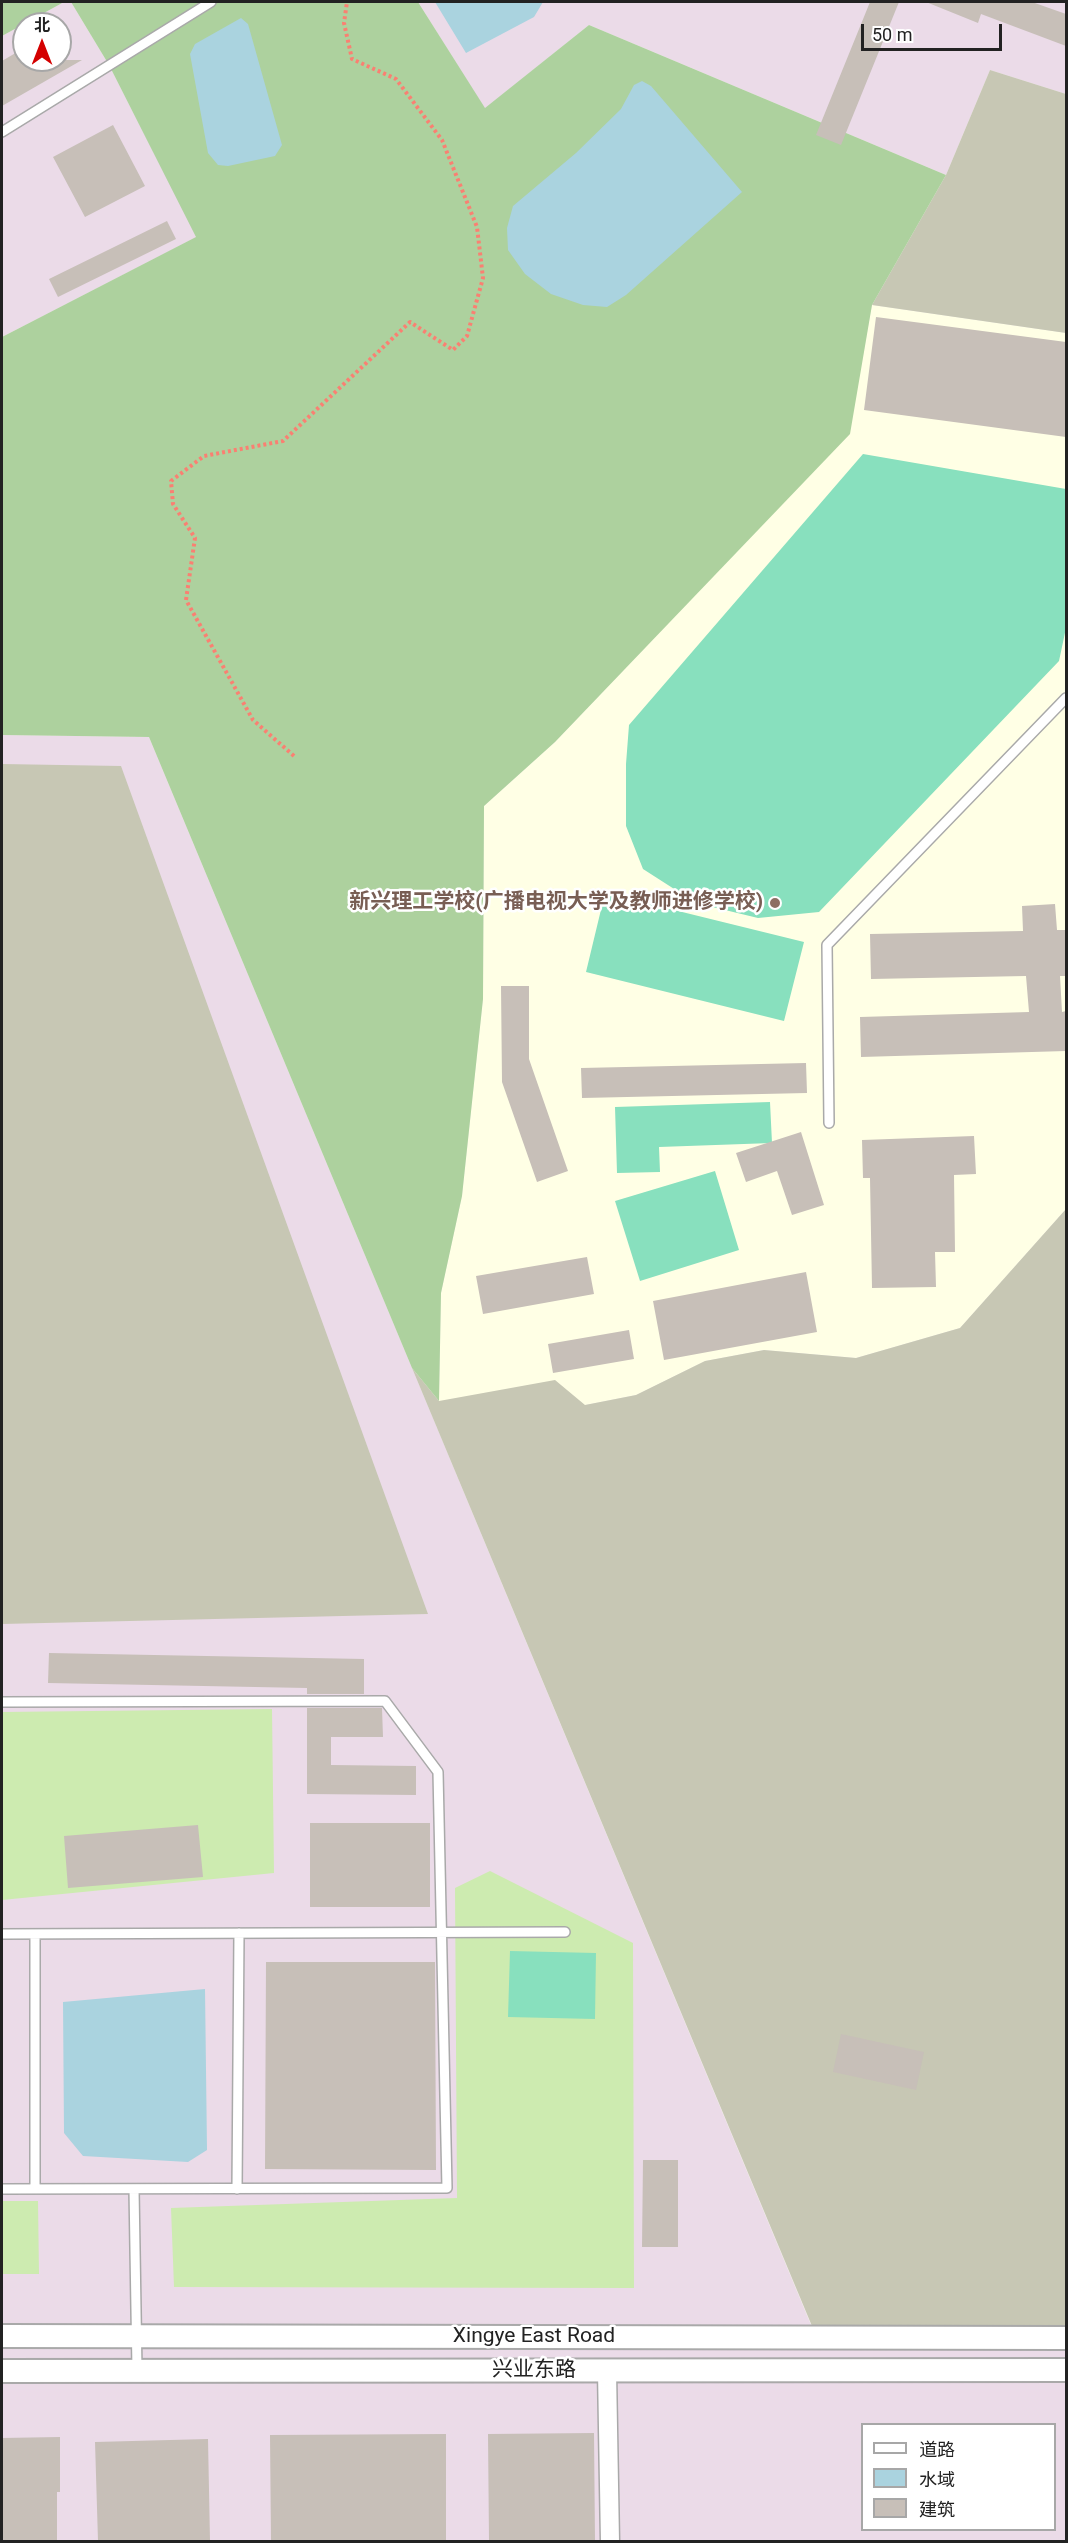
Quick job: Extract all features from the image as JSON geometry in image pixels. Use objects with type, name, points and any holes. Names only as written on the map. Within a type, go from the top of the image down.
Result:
[{"type":"street","name":"Xingye East Road","points":[[2,2336],[1066,2338]]},
{"type":"street","name":"兴业东路","points":[[2,2371],[1066,2370]]},
{"type":"street","points":[[607,2371],[610,2541]]},
{"type":"lane","points":[[2,132],[211,2]]},
{"type":"lane","points":[[829,1124],[827,945],[1066,698]]},
{"type":"lane","points":[[2,1702],[386,1701],[438,1772],[447,2188],[2,2189]]},
{"type":"lane","points":[[2,1934],[565,1932]]},
{"type":"lane","points":[[237,2189],[239,1933]]},
{"type":"lane","points":[[35,1934],[35,2189]]},
{"type":"lane","points":[[134,2189],[137,2370]]},
{"type":"path","points":[[294,756],[253,720],[186,600],[195,538],[174,504],[171,481],[204,456],[283,441],[410,321],[453,350],[467,336],[483,278],[477,227],[442,140],[396,79],[352,59],[344,23],[347,2]]},
{"type":"shaded area","points":[[64,2],[71,2],[109,65],[197,237],[2,337],[2,36],[12,31],[12,72],[72,72],[72,12],[46,12]]},
{"type":"shaded area","points":[[418,2],[1066,2],[1066,94],[990,70],[946,175],[589,25],[485,109]]},
{"type":"shaded area","points":[[990,70],[1066,94],[1066,333],[872,305],[946,175]]},
{"type":"shaded area","name":"新兴理工学校(广播电视大学及教师进修学校)","points":[[872,305],[1066,333],[1066,1209],[960,1328],[856,1358],[764,1350],[705,1361],[636,1395],[585,1405],[439,1401],[441,1293],[462,1196],[483,999],[484,806],[555,742],[849,434]]},
{"type":"shaded area","points":[[2,735],[149,737],[816,2337],[1066,2338],[1066,2541],[2,2542]]},
{"type":"shaded area","points":[[2,764],[121,766],[428,1614],[2,1624]]},
{"type":"shaded area","points":[[1066,1209],[1066,2338],[817,2338],[412,1368],[439,1401],[555,1380],[585,1405],[636,1395],[705,1361],[764,1350],[856,1358],[960,1328]]},
{"type":"green space","points":[[2,2],[64,2],[46,12],[12,12],[12,31],[2,36]]},
{"type":"green space","points":[[71,2],[418,2],[485,108],[589,25],[946,175],[872,305],[850,434],[555,742],[484,806],[483,999],[462,1196],[441,1293],[439,1401],[412,1368],[149,737],[2,735],[2,337],[196,237],[109,65]]},
{"type":"green space","points":[[863,454],[1066,489],[1066,628],[1059,661],[819,912],[758,918],[696,903],[643,869],[626,826],[626,764],[629,725]]},
{"type":"green space","points":[[605,893],[804,942],[784,1021],[586,972]]},
{"type":"green space","points":[[770,1102],[772,1143],[659,1147],[660,1172],[617,1173],[615,1107]]},
{"type":"green space","points":[[715,1171],[739,1250],[640,1281],[615,1201]]},
{"type":"green space","points":[[272,1709],[274,1873],[2,1900],[2,1712]]},
{"type":"green space","points":[[490,1871],[633,1943],[634,2288],[174,2287],[171,2208],[457,2198],[455,1888]]},
{"type":"green space","points":[[510,1951],[596,1953],[595,2019],[508,2017]]},
{"type":"green space","points":[[2,2201],[38,2201],[39,2274],[2,2274]]},
{"type":"water","points":[[435,2],[543,2],[534,17],[466,53]]},
{"type":"water","points":[[241,18],[248,24],[282,145],[275,156],[228,166],[218,165],[208,153],[190,54],[195,44]]},
{"type":"water","points":[[642,81],[651,86],[742,192],[626,295],[607,307],[583,305],[551,294],[525,274],[508,250],[507,228],[513,206],[576,153],[621,109],[634,85]]},
{"type":"water","points":[[205,1989],[207,2150],[188,2162],[83,2156],[64,2133],[63,2002]]},
{"type":"building","points":[[870,2],[899,2],[841,145],[816,135]]},
{"type":"building","points":[[926,2],[1032,2],[1066,14],[1066,46],[981,14],[978,23]]},
{"type":"building","points":[[12,55],[12,72],[61,72],[2,106],[2,61]]},
{"type":"building","points":[[72,60],[82,60],[72,66]]},
{"type":"building","points":[[113,125],[145,186],[85,217],[53,157]]},
{"type":"building","points":[[167,221],[176,239],[58,297],[49,279]]},
{"type":"building","points":[[876,317],[1066,342],[1066,437],[864,410]]},
{"type":"building","points":[[1055,904],[1057,930],[1066,930],[1066,976],[1060,976],[1062,1012],[1066,1011],[1066,1051],[861,1057],[860,1017],[1029,1012],[1026,976],[871,979],[870,934],[1023,931],[1022,906]]},
{"type":"building","points":[[501,986],[529,986],[529,1059],[568,1171],[537,1182],[502,1082]]},
{"type":"building","points":[[806,1063],[807,1093],[582,1098],[581,1068]]},
{"type":"building","points":[[801,1132],[824,1205],[792,1215],[777,1171],[746,1182],[736,1153]]},
{"type":"building","points":[[974,1136],[976,1174],[954,1175],[955,1252],[935,1252],[936,1287],[872,1288],[870,1178],[863,1178],[862,1140]]},
{"type":"building","points":[[587,1257],[594,1294],[483,1314],[476,1276]]},
{"type":"building","points":[[806,1272],[817,1332],[664,1360],[653,1301]]},
{"type":"building","points":[[629,1330],[634,1359],[553,1373],[548,1344]]},
{"type":"building","points":[[49,1653],[364,1659],[364,1694],[307,1694],[307,1688],[48,1683]]},
{"type":"building","points":[[307,1708],[382,1708],[383,1737],[331,1737],[331,1765],[416,1766],[416,1795],[307,1794]]},
{"type":"building","points":[[310,1823],[430,1823],[430,1907],[310,1907]]},
{"type":"building","points":[[198,1825],[203,1877],[68,1888],[64,1836]]},
{"type":"building","points":[[266,1962],[435,1962],[436,2170],[265,2169]]},
{"type":"building","points":[[841,2034],[924,2052],[916,2090],[833,2072]]},
{"type":"building","points":[[643,2160],[678,2160],[678,2247],[642,2247]]},
{"type":"building","points":[[594,2433],[595,2541],[489,2541],[488,2434]]},
{"type":"building","points":[[446,2434],[446,2541],[271,2541],[270,2435]]},
{"type":"building","points":[[60,2437],[57,2541],[2,2541],[2,2438]]},
{"type":"building","points":[[208,2439],[210,2541],[98,2541],[95,2442]]},
{"type":"place","name":"新兴理工学校(广播电视大学及教师进修学校)","points":[[775,903]]}]
